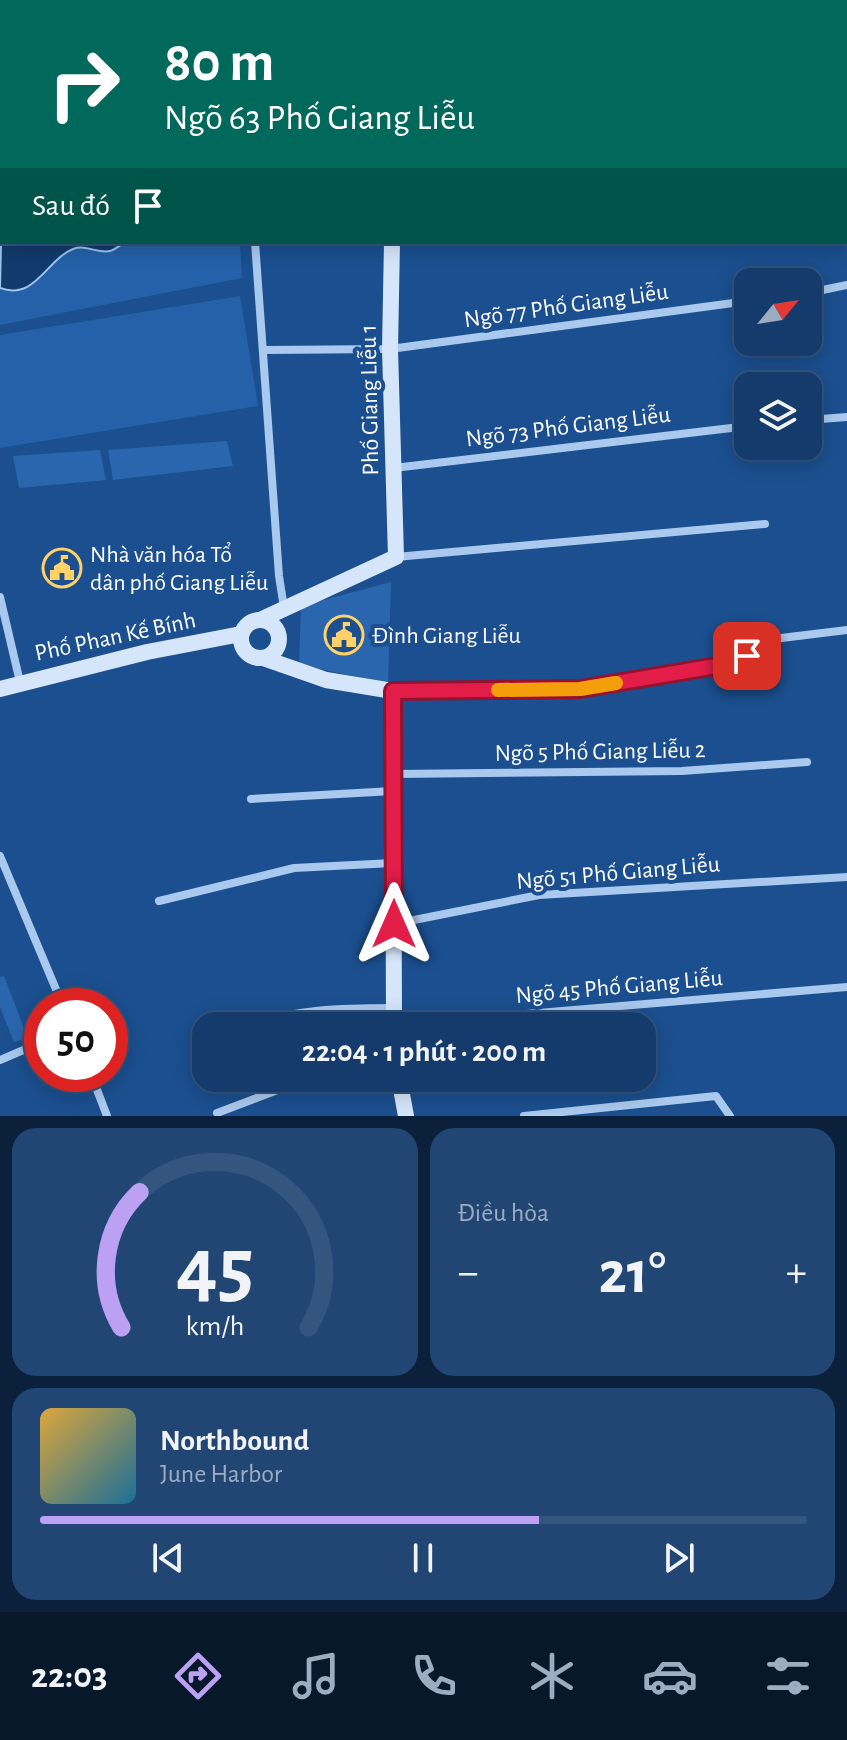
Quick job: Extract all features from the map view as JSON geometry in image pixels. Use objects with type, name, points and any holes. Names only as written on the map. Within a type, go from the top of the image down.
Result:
[{"type":"main road","name":"Phố Giang Liễu 1","points":[[392,244],[390,349],[396,557]]},
{"type":"main road","points":[[394,1012],[393,691],[326,680],[246,652],[241,634],[248,624],[396,557]]},
{"type":"main road","points":[[260,620],[272,624],[279,639],[273,654],[263,658]]},
{"type":"main road","name":"Phố Phan Kế Bính","points":[[0,689],[241,634]]},
{"type":"main road","points":[[402,1092],[406,1116]]},
{"type":"street","points":[[255,244],[284,609]]},
{"type":"street","points":[[822,290],[847,285]]},
{"type":"street","name":"Ngõ 77 Phố Giang Liễu","points":[[263,350],[390,349],[734,303]]},
{"type":"street","points":[[822,419],[847,417]]},
{"type":"street","name":"Ngõ 73 Phố Giang Liễu","points":[[394,468],[734,428]]},
{"type":"street","points":[[396,557],[765,524]]},
{"type":"street","points":[[0,597],[20,682]]},
{"type":"street","points":[[393,691],[580,689],[734,663],[747,656],[757,641],[847,630]]},
{"type":"street","name":"Ngõ 5 Phố Giang Liễu 2","points":[[251,799],[394,783],[682,771],[807,762]]},
{"type":"street","points":[[0,856],[4,875],[55,988]]},
{"type":"street","points":[[159,901],[294,868],[394,863]]},
{"type":"street","name":"Ngõ 51 Phố Giang Liễu","points":[[394,924],[539,895],[847,877]]},
{"type":"street","name":"Ngõ 45 Phố Giang Liễu","points":[[557,1012],[847,987]]},
{"type":"street","points":[[307,1012],[394,1008]]},
{"type":"street","points":[[0,1060],[24,1050]]},
{"type":"street","points":[[98,1092],[107,1116]]},
{"type":"street","points":[[217,1113],[272,1092]]},
{"type":"street","points":[[524,1116],[716,1096],[730,1116]]},
{"type":"shaded area","points":[[0,244],[240,244],[242,278],[0,325]]},
{"type":"shaded area","points":[[1,244],[122,244],[110,251],[73,249],[22,289],[12,291],[0,288]]},
{"type":"shaded area","points":[[240,296],[258,406],[0,448],[0,335]]},
{"type":"building","points":[[227,441],[233,466],[113,480],[108,450]]},
{"type":"building","points":[[100,450],[106,480],[19,488],[13,456]]},
{"type":"building","name":"Đình Giang Liễu","points":[[391,582],[388,683],[299,665],[301,606]]},
{"type":"building","points":[[4,976],[24,1028],[24,1039],[14,1042],[0,1007],[0,977]]},
{"type":"slow traffic","points":[[498,690],[580,689],[616,683]]},
{"type":"place","name":"Nhà văn hóa Tổ dân phố Giang Liễu","points":[[62,568]]},
{"type":"place","name":"Đình Giang Liễu","points":[[344,635]]},
{"type":"route","points":[[394,924],[393,691],[580,689],[734,663],[747,656]]}]
